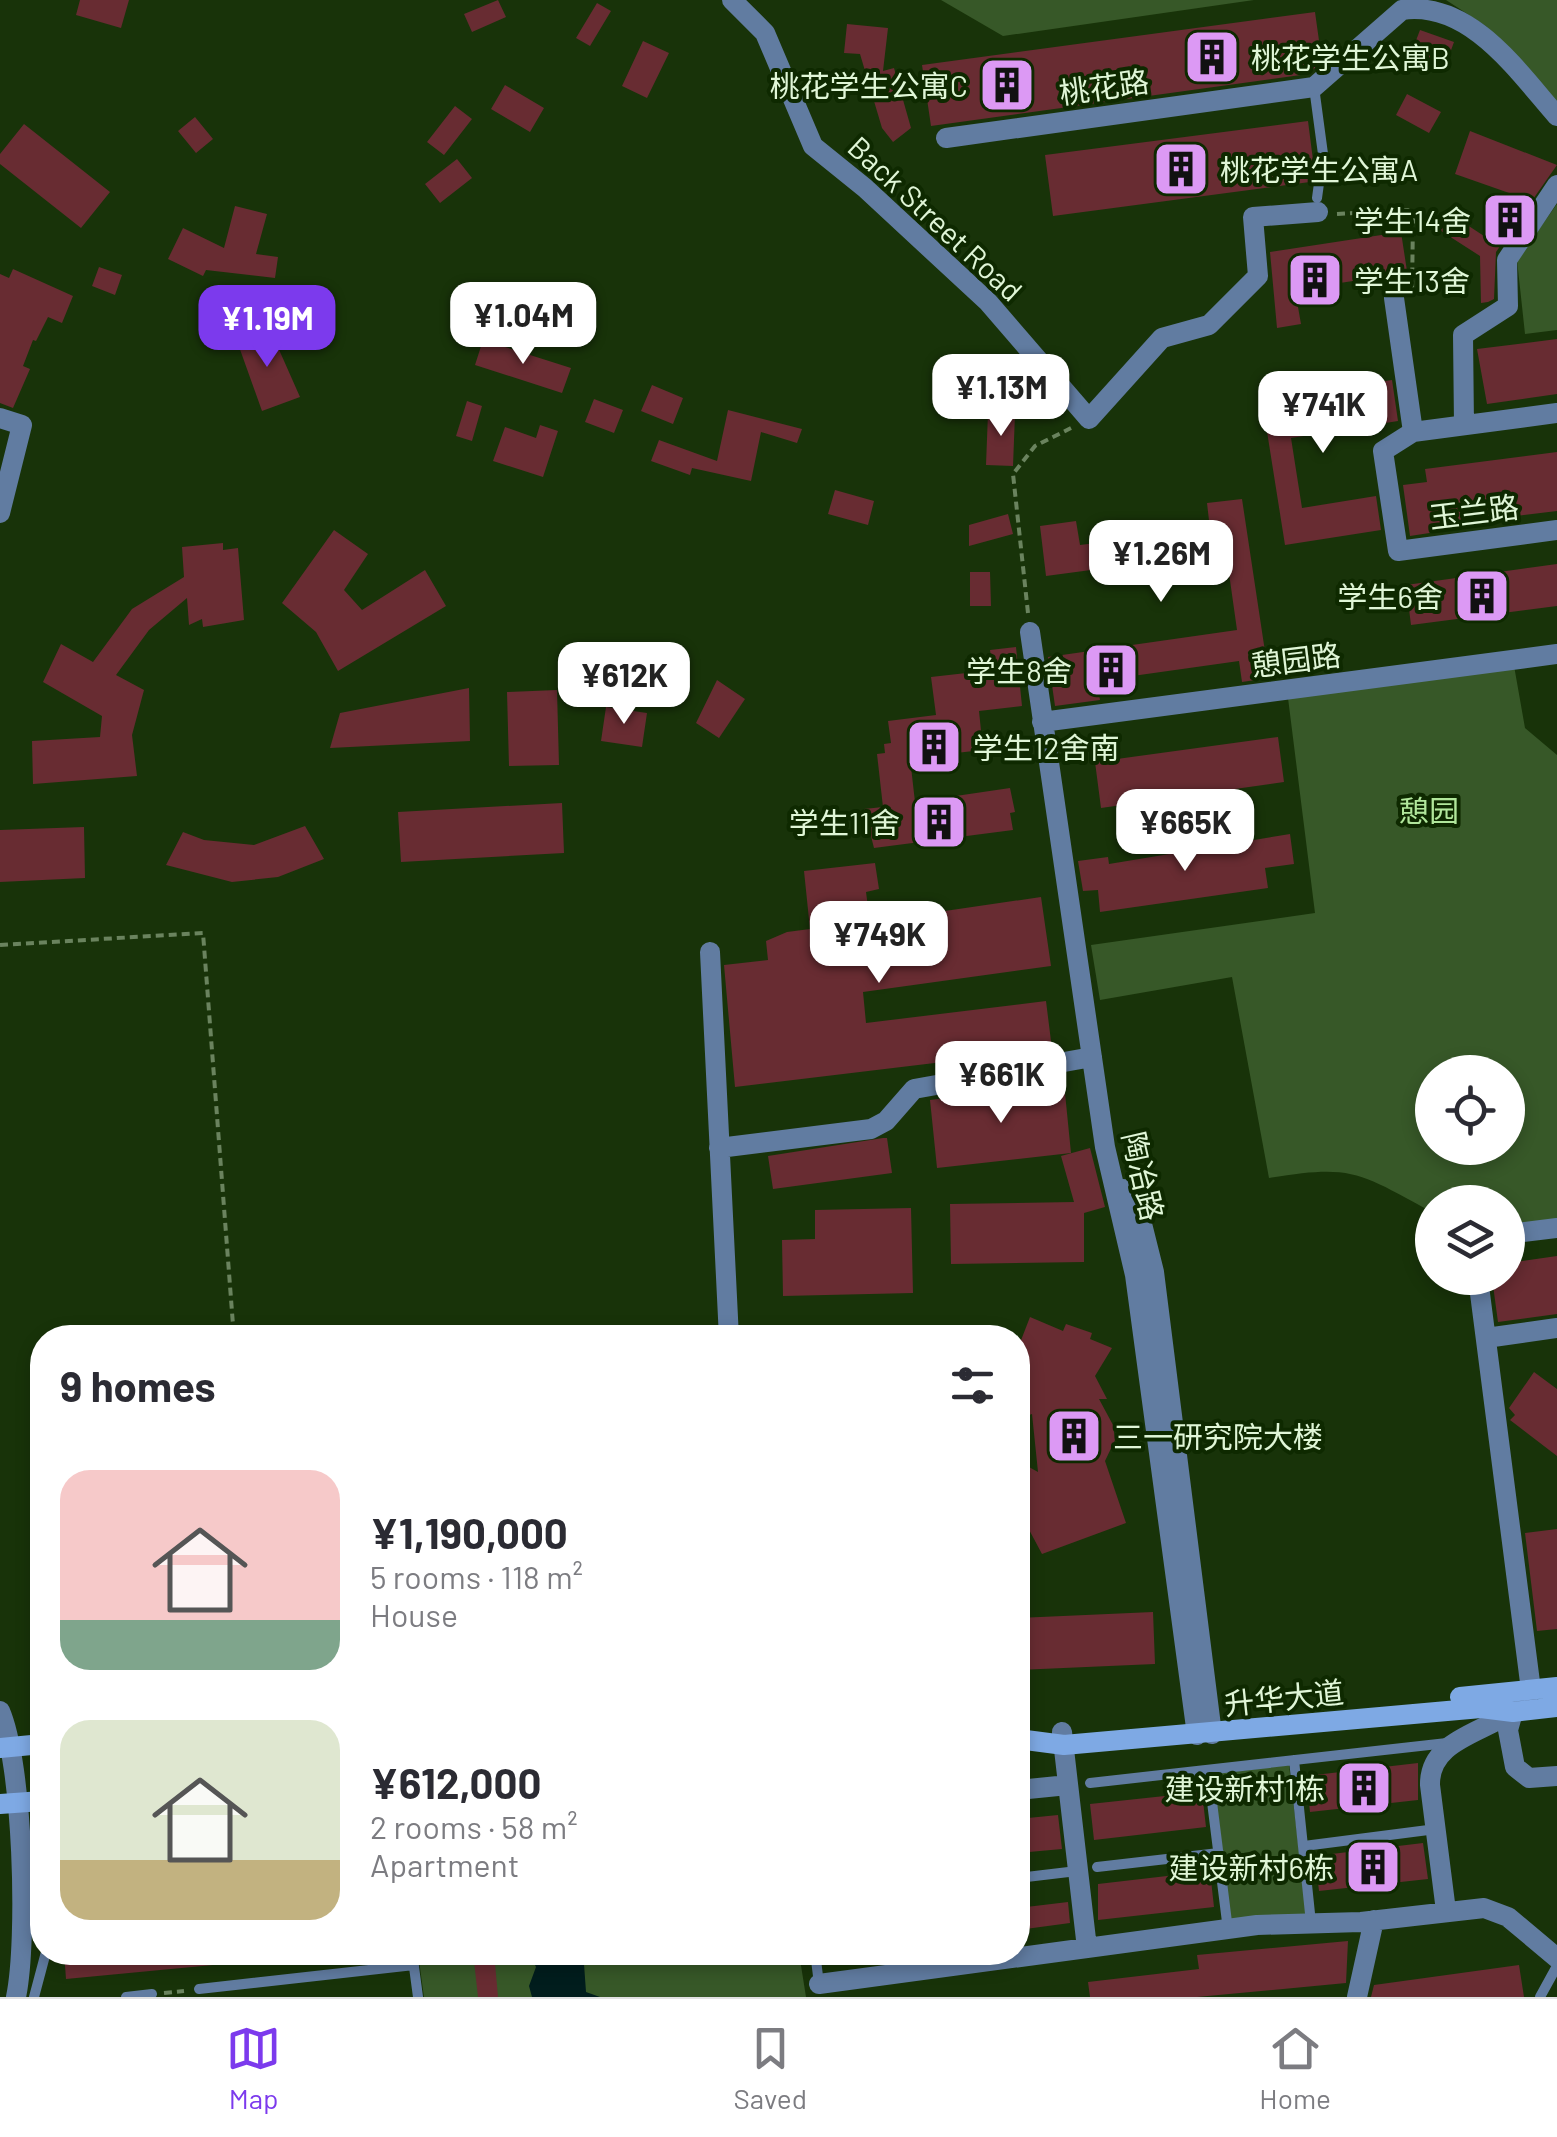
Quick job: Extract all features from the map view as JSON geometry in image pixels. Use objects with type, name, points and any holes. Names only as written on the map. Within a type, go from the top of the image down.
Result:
[{"type":"street","name":"Back Street Road","points":[[732,0],[765,33],[813,146],[865,188],[988,302],[1089,419]]},
{"type":"street","points":[[1314,87],[1402,10],[1419,7],[1480,32],[1557,116]]},
{"type":"street","name":"桃花路","points":[[946,138],[1314,87]]},
{"type":"street","points":[[1464,425],[1463,335],[1508,306],[1507,260],[1557,186]]},
{"type":"street","points":[[1089,419],[1162,338],[1209,325],[1258,276],[1254,217],[1317,205]]},
{"type":"street","points":[[1395,307],[1412,432],[1557,413]]},
{"type":"street","points":[[0,418],[22,425],[0,513]]},
{"type":"street","name":"玉兰路","points":[[1412,432],[1383,451],[1398,551],[1557,530]]},
{"type":"street","name":"陶冶路","points":[[1030,632],[1092,1057],[1114,1175],[1142,1220],[1154,1272],[1204,1729]]},
{"type":"street","name":"憩园路","points":[[1042,722],[1557,654]]},
{"type":"street","points":[[710,952],[728,1325]]},
{"type":"street","points":[[720,1148],[871,1130],[886,1121],[914,1089],[1092,1057]]},
{"type":"street","points":[[1525,1232],[1557,1228]]},
{"type":"street","points":[[1446,1911],[1430,1775],[1433,1764],[1457,1742],[1513,1712],[1531,1690],[1480,1295]]},
{"type":"street","points":[[1486,1338],[1557,1328]]},
{"type":"street","name":"升华大道","points":[[1204,1729],[1557,1686]]},
{"type":"street","name":"升华大道","points":[[1030,1739],[1481,1708],[1513,1712],[1557,1707]]},
{"type":"street","points":[[0,1711],[21,1955],[16,1997]]},
{"type":"street","points":[[1513,1712],[1508,1730],[1515,1768],[1529,1778],[1557,1776]]},
{"type":"street","name":"升华大道","points":[[1030,1732],[1063,1739]]},
{"type":"street","points":[[1063,1739],[1068,1785],[1087,1869],[1087,1948]]},
{"type":"street","points":[[1030,1789],[1068,1785]]},
{"type":"street","points":[[1030,1952],[1228,1930],[1446,1911],[1498,1911],[1557,1958]]},
{"type":"street","points":[[1358,1997],[1374,1920]]},
{"type":"street","points":[[819,1984],[915,1965]]},
{"type":"lane","points":[[1314,87],[1323,154],[1317,205]]},
{"type":"lane","points":[[1090,1783],[1457,1742]]},
{"type":"lane","points":[[1294,1760],[1311,1923]]},
{"type":"lane","points":[[1208,1770],[1228,1930]]},
{"type":"lane","points":[[1304,1846],[1436,1829]]},
{"type":"lane","points":[[1030,1876],[1218,1853]]},
{"type":"lane","points":[[34,1997],[43,1965]]},
{"type":"lane","points":[[199,1989],[370,1965]]},
{"type":"lane","points":[[414,1965],[418,1997]]},
{"type":"lane","points":[[817,1965],[819,1984]]},
{"type":"lane","points":[[1540,1997],[1557,1966]]},
{"type":"lane","points":[[126,1997],[152,1994]]},
{"type":"path","points":[[1317,205],[1408,210],[1412,220],[1412,290],[1395,307]]},
{"type":"path","points":[[1030,632],[1013,474],[1036,446],[1089,419]]},
{"type":"path","points":[[0,945],[203,933],[233,1325]]},
{"type":"path","points":[[152,1994],[199,1989]]},
{"type":"green space","points":[[941,0],[1254,0],[1003,36]]},
{"type":"green space","points":[[1446,0],[1557,0],[1557,103],[1486,26]]},
{"type":"green space","points":[[1557,204],[1557,330],[1525,334],[1517,260]]},
{"type":"green space","name":"憩园","points":[[1513,660],[1525,728],[1557,755],[1557,1220],[1525,1225],[1525,1185],[1415,1185],[1415,1203],[1371,1180],[1339,1172],[1269,1178],[1232,977],[1100,1000],[1091,945],[1315,913],[1287,690]]},
{"type":"green space","points":[[1289,1765],[1307,1919],[1231,1923],[1213,1774]]},
{"type":"green space","points":[[420,1965],[801,1965],[806,1997],[424,1997]]},
{"type":"water","points":[[584,1965],[586,1992],[600,1997],[532,1997],[529,1986],[536,1967]]},
{"type":"building","points":[[80,0],[129,0],[121,28],[76,15]]},
{"type":"building","points":[[498,0],[506,17],[472,32],[464,14]]},
{"type":"building","points":[[597,3],[611,11],[590,46],[576,38]]},
{"type":"building","points":[[1315,12],[1322,62],[1308,74],[931,126],[922,65]]},
{"type":"building","points":[[847,24],[888,28],[883,71],[894,68],[911,128],[893,142],[882,128],[860,54],[844,53]]},
{"type":"building","points":[[1420,30],[1454,42],[1446,64],[1412,51]]},
{"type":"building","points":[[643,41],[669,53],[647,98],[622,86]]},
{"type":"building","points":[[505,85],[544,108],[530,132],[491,109]]},
{"type":"building","points":[[1407,94],[1441,112],[1429,133],[1396,115]]},
{"type":"building","points":[[455,106],[472,119],[444,155],[427,142]]},
{"type":"building","points":[[195,117],[213,139],[196,153],[178,131]]},
{"type":"building","name":"桃花学生公寓A","points":[[1308,121],[1313,160],[1310,182],[1053,216],[1045,155]]},
{"type":"building","points":[[24,124],[110,192],[81,228],[0,164],[0,154]]},
{"type":"building","name":"学生14舍","points":[[1470,131],[1557,165],[1496,252],[1494,299],[1481,303],[1480,256],[1438,229],[1446,211],[1487,238],[1512,194],[1455,174]]},
{"type":"building","points":[[457,159],[472,178],[440,203],[425,184]]},
{"type":"building","points":[[235,206],[267,214],[256,254],[278,257],[275,278],[206,270],[203,276],[168,259],[183,228],[224,248]]},
{"type":"building","name":"学生13舍","points":[[1401,232],[1409,284],[1387,287],[1385,276],[1295,290],[1301,324],[1277,328],[1270,252]]},
{"type":"building","points":[[99,267],[122,275],[115,295],[92,286]]},
{"type":"building","points":[[13,269],[73,296],[62,323],[48,317],[36,341],[33,340],[23,366],[30,369],[13,408],[0,403],[0,274],[9,278]]},
{"type":"building","points":[[269,327],[300,397],[262,411],[237,341]]},
{"type":"building","points":[[1557,339],[1557,394],[1487,404],[1477,349]]},
{"type":"building","points":[[483,340],[571,368],[562,393],[475,365]]},
{"type":"building","points":[[1392,380],[1398,421],[1291,438],[1302,508],[1376,496],[1381,530],[1285,545],[1262,400]]},
{"type":"building","points":[[652,385],[683,398],[673,424],[641,411]]},
{"type":"building","points":[[594,399],[623,410],[614,433],[585,422]]},
{"type":"building","points":[[467,401],[482,406],[472,441],[456,436]]},
{"type":"building","points":[[728,410],[802,429],[797,443],[761,432],[751,481],[692,468],[690,475],[651,461],[659,440],[717,461]]},
{"type":"building","points":[[988,413],[1015,414],[1013,466],[986,465]]},
{"type":"building","points":[[540,425],[558,431],[543,477],[493,461],[505,427],[536,438]]},
{"type":"building","points":[[1557,452],[1557,511],[1436,526],[1436,532],[1410,536],[1403,485],[1427,482],[1425,469]]},
{"type":"building","points":[[835,490],[874,501],[868,525],[828,514]]},
{"type":"building","points":[[1242,499],[1269,678],[1242,682],[1239,661],[1097,681],[1100,700],[1055,706],[1048,657],[1237,630],[1226,552],[1046,576],[1040,526],[1076,521],[1080,545],[1210,529],[1207,503]]},
{"type":"building","points":[[1008,514],[1013,534],[969,546],[969,525]]},
{"type":"building","points":[[334,530],[368,554],[344,590],[362,610],[425,570],[446,606],[338,671],[316,632],[282,603]]},
{"type":"building","points":[[223,543],[223,550],[238,548],[244,620],[203,627],[202,619],[189,625],[187,598],[149,630],[116,675],[144,690],[132,735],[137,776],[33,784],[32,741],[100,737],[102,716],[43,682],[61,644],[93,662],[132,609],[184,577],[182,547]]},
{"type":"building","name":"学生6舍","points":[[1557,564],[1557,606],[1411,625],[1406,585]]},
{"type":"building","points":[[970,572],[990,572],[991,606],[970,606]]},
{"type":"building","points":[[1016,647],[1022,706],[979,711],[983,750],[910,758],[915,802],[1010,788],[1015,812],[1010,813],[1013,830],[874,848],[864,809],[883,807],[877,754],[885,753],[884,744],[891,743],[888,721],[936,715],[931,677],[993,670],[990,650]]},
{"type":"building","points":[[717,680],[745,699],[719,738],[696,723]]},
{"type":"building","points":[[469,688],[470,741],[330,748],[340,713]]},
{"type":"building","points":[[557,690],[559,765],[509,766],[507,692]]},
{"type":"building","points":[[606,707],[647,713],[642,747],[601,741]]},
{"type":"building","points":[[1278,737],[1284,782],[1101,808],[1095,762]]},
{"type":"building","points":[[562,803],[564,853],[401,862],[398,812]]},
{"type":"building","points":[[305,826],[324,859],[278,877],[232,882],[166,865],[183,832],[204,840],[254,845]]},
{"type":"building","points":[[84,827],[85,878],[0,882],[0,830]]},
{"type":"building","points":[[1290,834],[1294,864],[1265,868],[1268,888],[1100,912],[1098,890],[1083,891],[1078,861],[1108,857],[1109,864]]},
{"type":"building","points":[[875,863],[879,889],[866,892],[870,922],[1041,897],[1051,966],[863,992],[866,1023],[1046,1001],[1052,1049],[735,1087],[724,965],[768,960],[766,941],[787,932],[810,929],[804,871]]},
{"type":"building","points":[[1064,1083],[1071,1153],[937,1168],[930,1100]]},
{"type":"building","points":[[887,1138],[892,1173],[773,1189],[768,1156]]},
{"type":"building","points":[[1090,1148],[1105,1207],[1084,1213],[1084,1262],[951,1264],[950,1204],[1074,1202],[1061,1156]]},
{"type":"building","points":[[911,1208],[913,1293],[783,1296],[782,1240],[815,1239],[815,1210]]},
{"type":"building","points":[[1557,1256],[1557,1314],[1498,1322],[1494,1295],[1525,1295],[1525,1261]]},
{"type":"building","name":"三一研究院大楼","points":[[1030,1317],[1063,1331],[1066,1324],[1092,1333],[1090,1339],[1112,1348],[1095,1376],[1107,1399],[1099,1399],[1113,1425],[1115,1440],[1105,1461],[1126,1523],[1042,1554],[1030,1532],[1030,1468],[1038,1472],[1030,1415],[1030,1325],[1027,1325]]},
{"type":"building","points":[[1534,1372],[1557,1389],[1557,1456],[1510,1420],[1515,1415],[1509,1408]]},
{"type":"building","points":[[1557,1529],[1557,1629],[1537,1631],[1525,1533]]},
{"type":"building","points":[[1153,1612],[1155,1664],[1030,1669],[1030,1617]]},
{"type":"building","name":"建设新村1栋","points":[[1418,1763],[1418,1800],[1310,1812],[1306,1776]]},
{"type":"building","points":[[1202,1792],[1206,1827],[1094,1840],[1090,1804]]},
{"type":"building","points":[[1058,1815],[1062,1849],[1030,1852],[1030,1818]]},
{"type":"building","name":"建设新村6栋","points":[[1423,1843],[1428,1879],[1319,1891],[1315,1856]]},
{"type":"building","points":[[1210,1871],[1214,1907],[1098,1920],[1098,1884]]},
{"type":"building","points":[[1068,1902],[1070,1923],[1030,1928],[1030,1907]]},
{"type":"building","points":[[1348,1941],[1346,1983],[1197,1997],[1090,1997],[1088,1982],[1199,1969],[1197,1955]]},
{"type":"building","points":[[65,1965],[213,1965],[66,1979]]},
{"type":"building","points":[[474,1965],[495,1965],[498,1997],[478,1997]]},
{"type":"building","points":[[1519,1965],[1524,1997],[1371,1997],[1374,1985]]},
{"type":"place","name":"桃花学生公寓B","points":[[1212,57]]},
{"type":"place","name":"桃花学生公寓C","points":[[1007,85]]},
{"type":"place","name":"桃花学生公寓A","points":[[1181,169]]},
{"type":"place","name":"学生14舍","points":[[1510,220]]},
{"type":"place","name":"学生13舍","points":[[1315,280]]},
{"type":"place","name":"学生6舍","points":[[1482,596]]},
{"type":"place","name":"学生8舍","points":[[1111,670]]},
{"type":"place","name":"学生12舍南","points":[[934,747]]},
{"type":"place","name":"学生11舍","points":[[939,822]]},
{"type":"place","name":"三一研究院大楼","points":[[1074,1436]]},
{"type":"place","name":"建设新村1栋","points":[[1364,1788]]},
{"type":"place","name":"建设新村6栋","points":[[1373,1867]]}]
